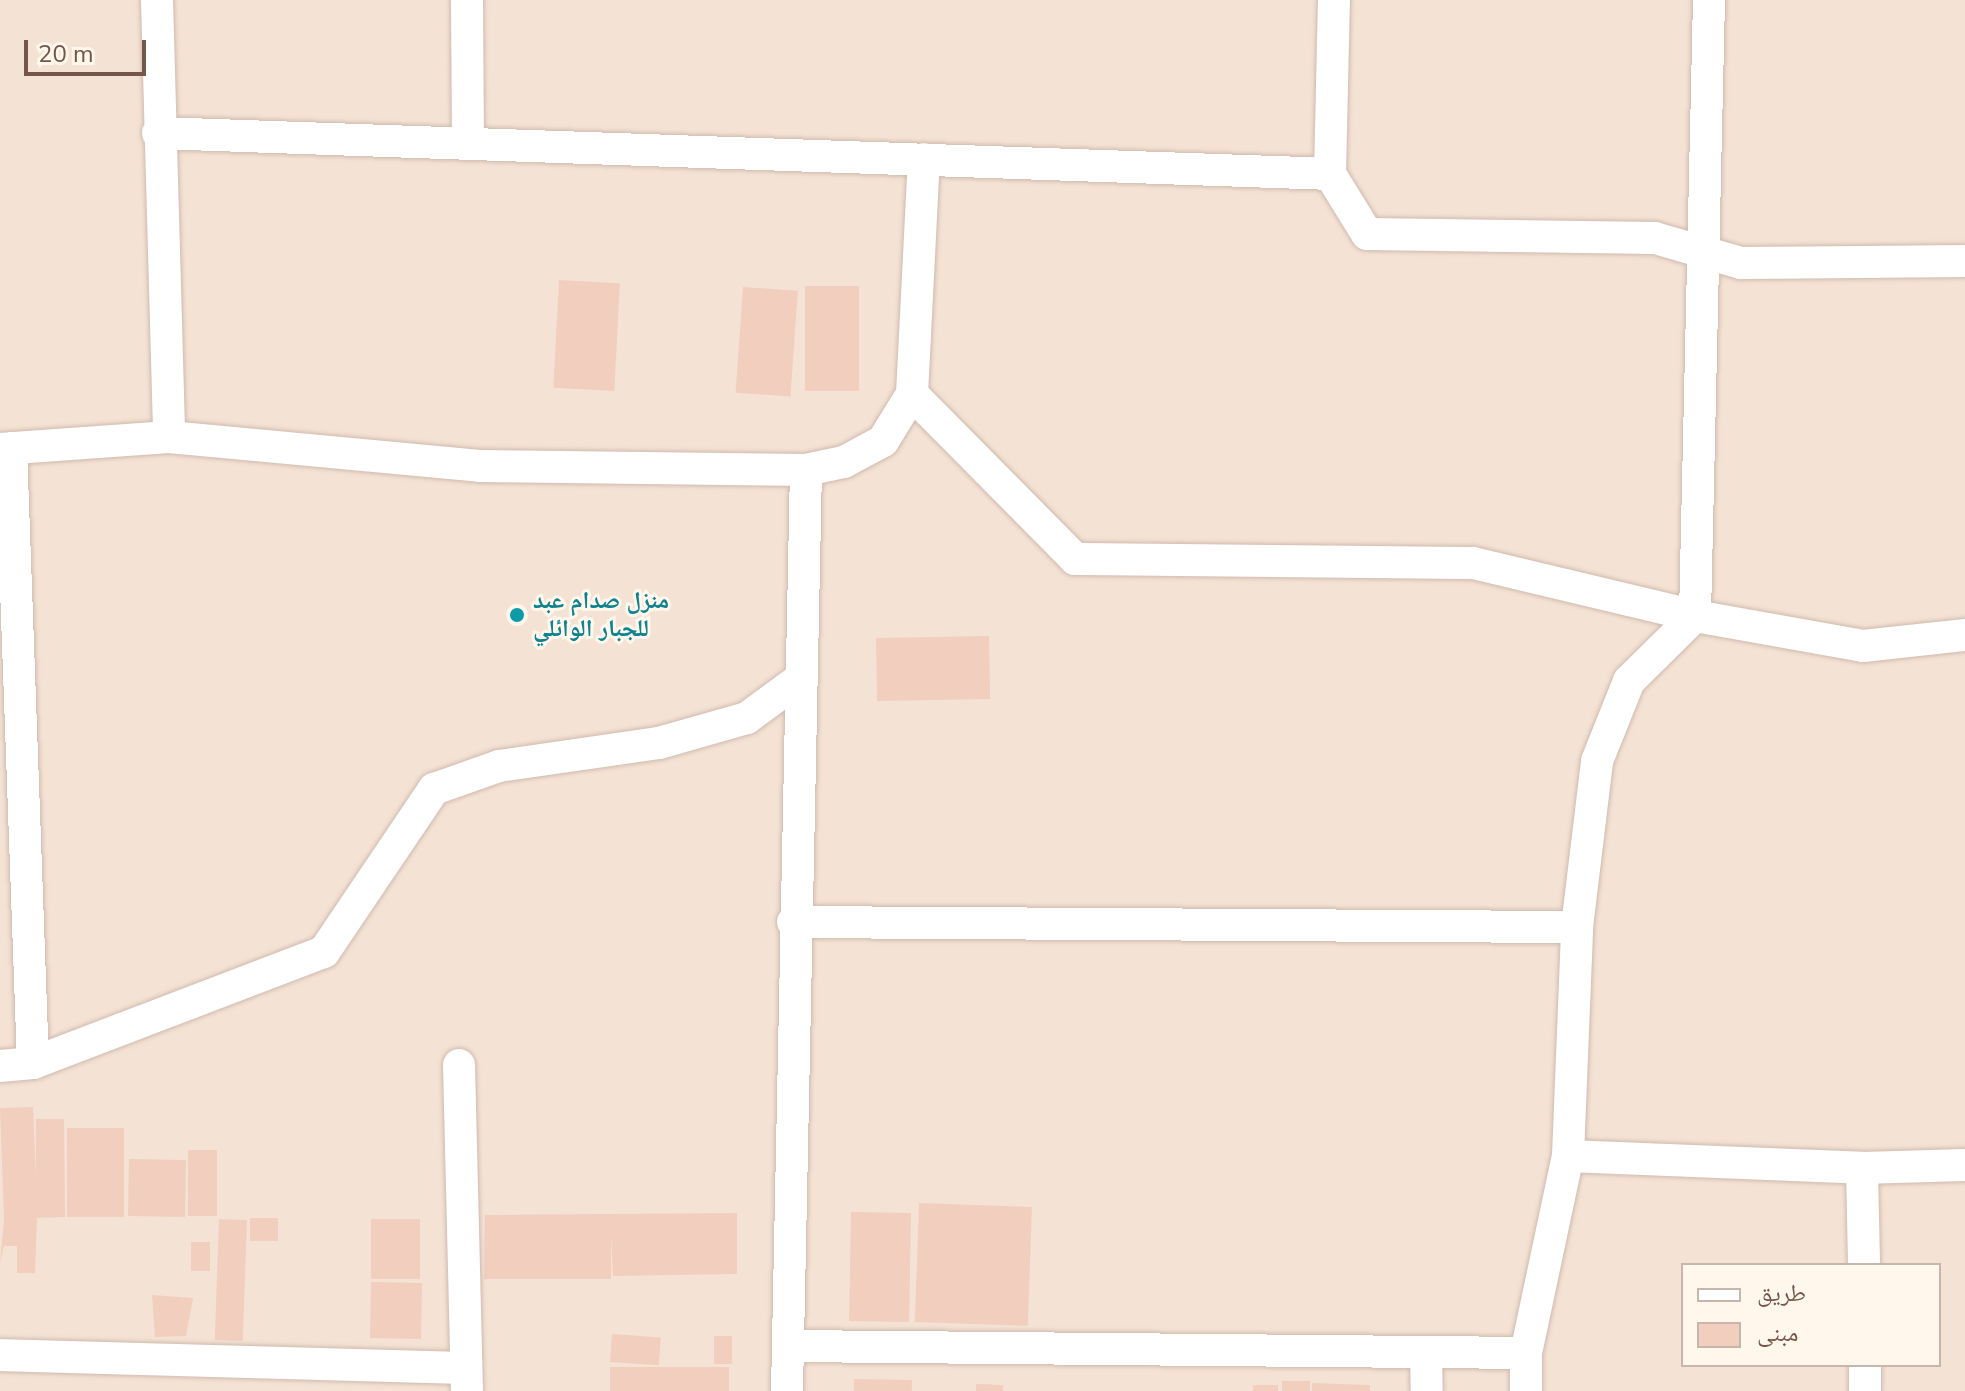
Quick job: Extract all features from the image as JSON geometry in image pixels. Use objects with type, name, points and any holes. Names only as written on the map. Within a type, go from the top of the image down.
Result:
[{"type":"street","points":[[157,0],[158,133],[169,437]]},
{"type":"street","points":[[467,0],[468,144]]},
{"type":"street","points":[[1334,0],[1330,174],[1367,234],[1655,238],[1741,263],[1965,261]]},
{"type":"street","points":[[1526,1391],[1526,1353],[1568,1156],[1577,927],[1597,761],[1629,681],[1695,616],[1706,253],[1709,0]]},
{"type":"street","points":[[158,133],[1330,174]]},
{"type":"street","points":[[33,1063],[10,790],[5,448],[169,437],[480,466],[806,470],[844,462],[883,441],[912,394],[924,159]]},
{"type":"street","points":[[912,394],[1075,559],[1473,563],[1695,616],[1863,646],[1965,635]]},
{"type":"street","points":[[787,1391],[793,922],[806,470]]},
{"type":"street","points":[[0,1066],[33,1063],[324,952],[434,789],[499,766],[659,743],[747,718],[800,679]]},
{"type":"street","points":[[793,922],[1577,927]]},
{"type":"street","points":[[0,1355],[466,1380],[459,1065]]},
{"type":"street","points":[[1568,1156],[1862,1168],[1965,1165]]},
{"type":"street","points":[[1862,1168],[1864,1263]]},
{"type":"street","points":[[788,1346],[1526,1353]]},
{"type":"street","points":[[1426,1352],[1427,1391]]},
{"type":"street","points":[[1865,1367],[1865,1391]]},
{"type":"shaded area","points":[[0,0],[1965,0],[1965,1391],[0,1391]]},
{"type":"building","points":[[559,280],[620,283],[614,391],[553,388]]},
{"type":"building","points":[[805,286],[859,286],[859,391],[805,391]]},
{"type":"building","points":[[743,287],[798,291],[790,397],[736,393]]},
{"type":"building","points":[[989,636],[990,699],[877,701],[876,638]]},
{"type":"building","points":[[33,1107],[36,1177],[36,1119],[64,1119],[65,1217],[37,1218],[35,1273],[17,1273],[17,1246],[4,1246],[0,1263],[4,1219],[0,1108]]},
{"type":"building","points":[[67,1128],[124,1128],[124,1217],[67,1217]]},
{"type":"building","points":[[188,1150],[217,1150],[217,1216],[188,1216]]},
{"type":"building","points":[[129,1159],[186,1160],[185,1217],[128,1216]]},
{"type":"building","points":[[919,1203],[1032,1207],[1028,1326],[915,1322]]},
{"type":"building","points":[[851,1212],[911,1213],[909,1322],[849,1321]]},
{"type":"building","points":[[737,1213],[737,1274],[613,1276],[611,1236],[611,1279],[484,1279],[485,1215]]},
{"type":"building","points":[[250,1218],[278,1218],[278,1241],[250,1241]]},
{"type":"building","points":[[219,1219],[247,1220],[243,1341],[215,1340]]},
{"type":"building","points":[[371,1219],[420,1219],[420,1279],[371,1279]]},
{"type":"building","points":[[191,1242],[210,1242],[210,1271],[191,1271]]},
{"type":"building","points":[[371,1282],[422,1283],[421,1339],[370,1338]]},
{"type":"building","points":[[152,1295],[193,1298],[186,1336],[155,1337]]},
{"type":"building","points":[[612,1334],[661,1337],[659,1365],[610,1362]]},
{"type":"building","points":[[714,1336],[732,1336],[732,1364],[714,1364]]},
{"type":"building","points":[[610,1367],[729,1367],[729,1391],[610,1391]]},
{"type":"building","points":[[854,1379],[912,1380],[912,1391],[854,1391]]},
{"type":"building","points":[[1282,1381],[1310,1381],[1310,1391],[1282,1391]]},
{"type":"building","points":[[1312,1383],[1370,1385],[1370,1391],[1312,1391]]},
{"type":"building","points":[[976,1384],[1003,1385],[1003,1391],[976,1391]]},
{"type":"building","points":[[1253,1385],[1278,1385],[1278,1391],[1253,1391]]},
{"type":"place","name":"منزل صدام عبد للجبار الوائلي","points":[[517,615]]}]
